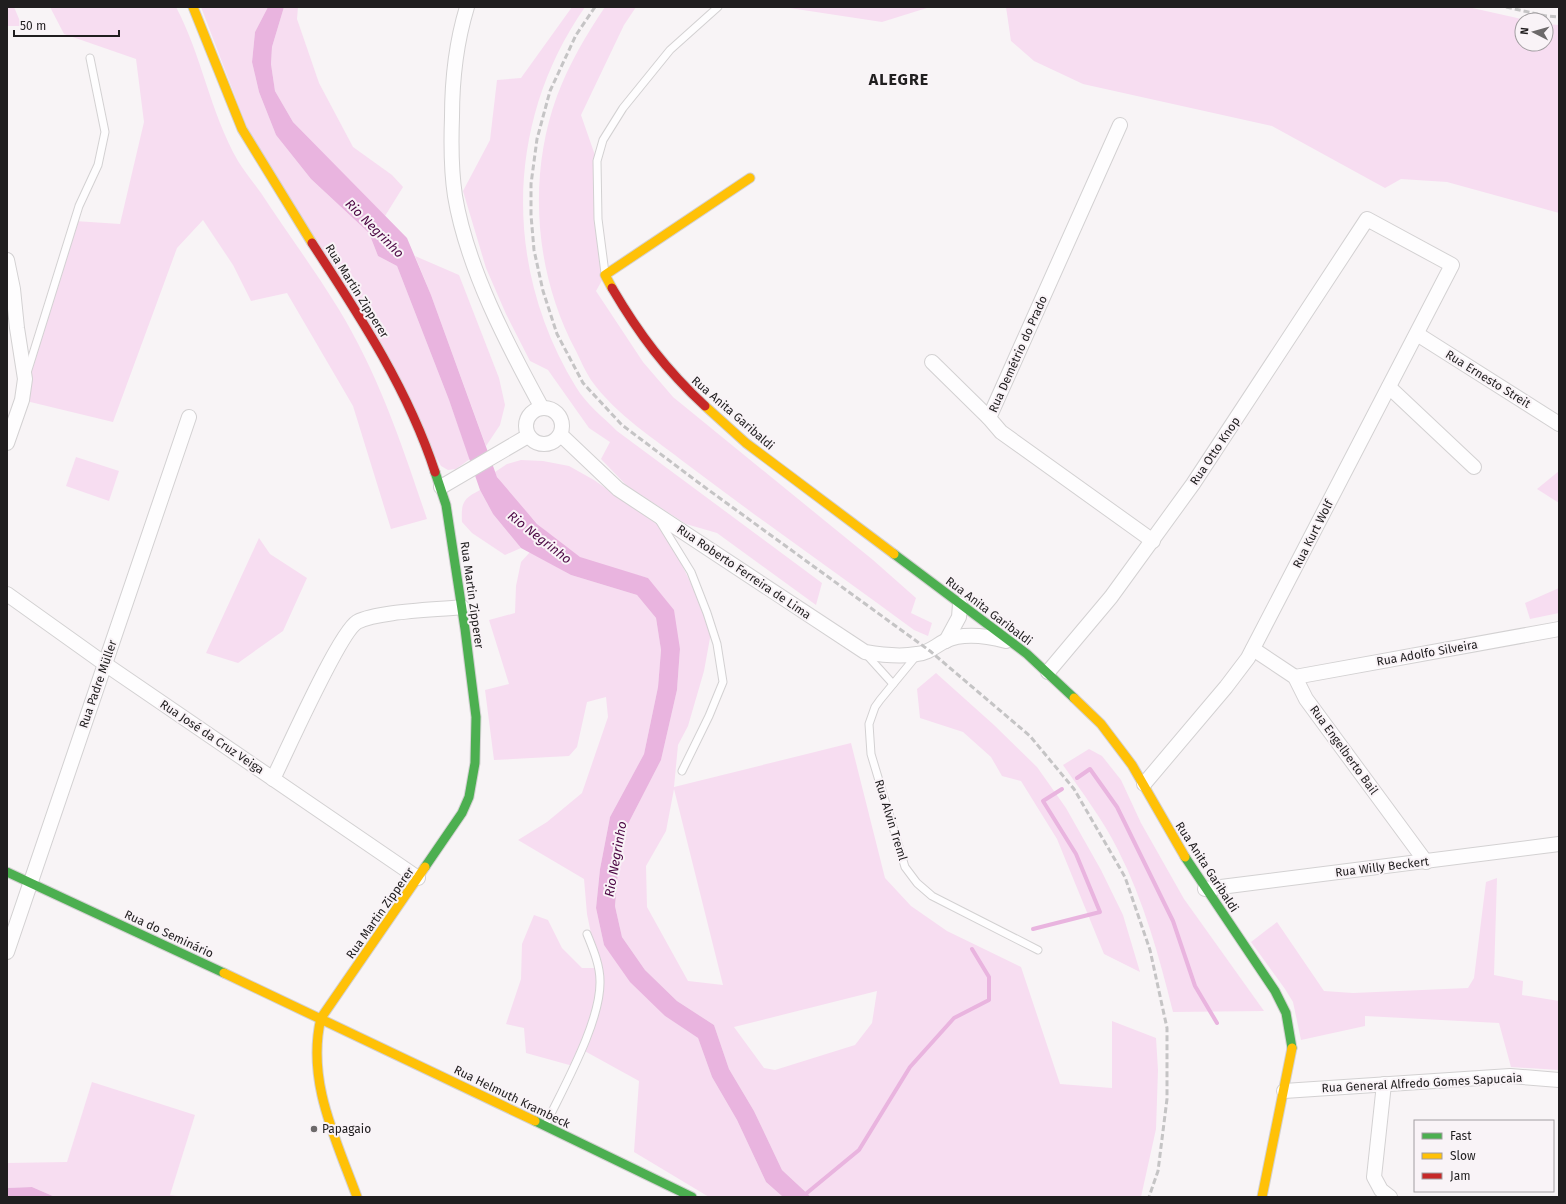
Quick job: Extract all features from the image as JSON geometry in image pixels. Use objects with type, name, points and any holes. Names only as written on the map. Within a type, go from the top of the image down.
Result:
[{"type":"street","name":"Rua Martin Zipperer","points":[[193,7],[242,129],[264,167],[368,330],[392,372],[430,456],[446,505],[462,607],[476,717],[473,781],[469,797],[462,813],[321,1018],[316,1044],[318,1076],[329,1118],[357,1197]]},
{"type":"street","points":[[467,7],[457,45],[452,88],[451,157],[455,197],[470,251],[488,299],[516,360],[542,408]]},
{"type":"street","name":"Rua Demétrio do Prado","points":[[1120,125],[989,418],[1001,432],[1153,540]]},
{"type":"street","points":[[605,276],[750,178]]},
{"type":"street","name":"Rua Kurt Wolf","points":[[1144,784],[1226,687],[1253,649],[1452,265],[1367,219]]},
{"type":"street","name":"Rua Otto Knop","points":[[1048,672],[1111,597],[1153,540],[1218,447],[1367,219]]},
{"type":"street","points":[[7,260],[14,289],[17,328],[25,379],[22,400],[7,443]]},
{"type":"street","name":"Rua Anita Garibaldi","points":[[605,276],[655,354],[706,409],[746,443],[1048,672],[1101,724],[1119,745],[1144,784],[1171,834],[1205,889],[1275,991],[1286,1013],[1292,1043],[1291,1060],[1262,1197]]},
{"type":"street","name":"Rua Ernesto Streit","points":[[1416,334],[1559,424]]},
{"type":"street","points":[[932,362],[989,418]]},
{"type":"street","points":[[1389,387],[1474,467]]},
{"type":"street","points":[[542,408],[550,409],[557,413],[561,419],[563,427],[561,435],[556,441],[541,445],[534,442],[528,436],[526,422],[535,410],[542,408]]},
{"type":"street","name":"Rua Padre Müller","points":[[7,952],[189,417]]},
{"type":"street","name":"Rua Roberto Ferreira de Lima","points":[[561,435],[618,489],[865,652],[887,656],[918,654],[930,651],[946,640],[954,630],[959,617],[960,604]]},
{"type":"street","points":[[441,487],[528,436]]},
{"type":"street","name":"Rua José da Cruz Veiga","points":[[7,594],[105,664],[418,878]]},
{"type":"street","points":[[273,779],[336,651],[349,629],[356,623],[378,615],[462,607]]},
{"type":"street","name":"Rua Adolfo Silveira","points":[[1295,677],[1559,629]]},
{"type":"street","name":"Rua Roberto Ferreira de Lima","points":[[946,640],[967,636],[989,636],[1010,643]]},
{"type":"street","name":"Rua Engelberto Bail","points":[[1253,649],[1295,677],[1306,698],[1426,862]]},
{"type":"street","name":"Rua Willy Beckert","points":[[1205,889],[1559,844]]},
{"type":"street","name":"Rua do Seminário","points":[[7,872],[321,1018]]},
{"type":"street","name":"Rua Helmuth Krambeck","points":[[321,1018],[692,1197]]},
{"type":"street","name":"Rua General Alfredo Gomes Sapucaia","points":[[1284,1091],[1510,1076],[1559,1080]]},
{"type":"street","points":[[1384,1084],[1374,1177],[1381,1190],[1390,1197]]},
{"type":"lane","points":[[605,276],[598,218],[597,161],[603,140],[623,108],[670,50],[718,7]]},
{"type":"lane","points":[[25,379],[79,206],[98,165],[105,132],[90,58]]},
{"type":"lane","points":[[654,513],[691,572],[717,644],[723,682],[709,716],[682,771]]},
{"type":"lane","points":[[865,652],[893,684]]},
{"type":"lane","name":"Rua Alvin Treml","points":[[918,654],[875,707],[869,724],[869,744],[905,867],[917,883],[932,896],[1038,950]]},
{"type":"lane","points":[[545,1126],[589,1031],[599,1002],[600,979],[595,955],[587,934]]},
{"type":"shaded area","points":[[7,7],[14,7],[22,26],[7,26]]},
{"type":"shaded area","points":[[50,7],[176,7],[193,45],[220,123],[238,161],[329,293],[353,333],[366,359],[399,437],[427,519],[391,529],[353,406],[287,293],[251,301],[233,265],[203,220],[177,248],[113,422],[22,400],[75,221],[120,224],[144,122],[136,59],[64,34]]},
{"type":"shaded area","points":[[201,7],[268,7],[255,32],[252,62],[259,92],[276,135],[311,179],[369,233],[378,256],[397,266],[449,400],[470,459],[456,469],[448,470],[441,466],[246,125]]},
{"type":"shaded area","points":[[284,7],[298,7],[297,19],[319,83],[353,147],[392,175],[403,187],[385,216],[293,122],[275,91],[271,64],[272,47]]},
{"type":"shaded area","points":[[572,7],[585,7],[559,51],[540,98],[528,146],[523,196],[526,245],[535,294],[552,341],[580,393],[590,405],[617,431],[822,583],[816,605],[717,533],[686,524],[627,486],[601,459],[610,442],[589,428],[548,370],[530,361],[506,314],[486,268],[463,191],[490,140],[497,80],[521,78]]},
{"type":"shaded area","points":[[605,7],[636,7],[624,25],[581,115],[597,161],[605,275],[596,291],[643,362],[673,397],[873,560],[916,598],[911,613],[932,623],[928,636],[914,630],[649,436],[601,393],[585,370],[562,322],[552,291],[544,259],[540,226],[539,193],[542,160],[548,127],[557,96],[578,50]]},
{"type":"shaded area","points":[[783,7],[930,7],[882,22]]},
{"type":"shaded area","points":[[1006,7],[1468,7],[1514,17],[1514,52],[1554,52],[1554,25],[1559,25],[1559,213],[1447,182],[1401,179],[1385,188],[1272,126],[1083,84],[1034,61],[1011,41]]},
{"type":"shaded area","points":[[415,256],[459,275],[499,378],[505,405],[500,425],[486,446],[431,295]]},
{"type":"shaded area","points":[[76,457],[119,471],[109,501],[66,486]]},
{"type":"shaded area","points":[[521,460],[543,461],[569,466],[594,480],[665,530],[712,627],[704,671],[688,726],[678,745],[674,787],[851,743],[885,878],[911,906],[947,931],[1021,967],[1060,1084],[1112,1088],[1112,1021],[1156,1038],[1158,1070],[1156,1129],[1141,1197],[811,1197],[782,1170],[754,1111],[729,1069],[714,1025],[677,1001],[645,970],[622,937],[615,906],[618,872],[628,824],[661,760],[677,690],[680,649],[648,578],[581,558],[560,544],[533,520],[500,481],[495,472],[507,464]],"holes":[[[674,789],[723,985],[688,981],[647,907],[646,866],[666,831]],[[877,991],[872,1023],[855,1045],[775,1070],[764,1068],[734,1027]]]},
{"type":"shaded area","points":[[1559,471],[1559,503],[1537,489]]},
{"type":"shaded area","points":[[480,490],[493,514],[521,548],[505,555],[472,533],[462,522],[464,502]]},
{"type":"shaded area","points":[[259,538],[270,554],[307,578],[283,631],[238,663],[206,653]]},
{"type":"shaded area","points":[[530,552],[571,575],[637,595],[656,618],[661,650],[658,687],[644,754],[610,817],[600,869],[596,908],[604,945],[665,1016],[698,1038],[712,1077],[737,1120],[766,1182],[783,1197],[709,1197],[634,1152],[639,1081],[581,1049],[573,1066],[526,1053],[524,1028],[506,1024],[521,979],[522,944],[534,915],[548,920],[562,948],[582,968],[598,968],[587,914],[584,879],[518,840],[547,822],[582,793],[608,717],[606,697],[587,702],[577,747],[569,756],[494,760],[485,690],[509,684],[489,620],[515,613],[516,586],[521,562]]},
{"type":"shaded area","points":[[1559,588],[1559,613],[1530,619],[1525,603]]},
{"type":"shaded area","points":[[936,673],[994,725],[1037,767],[1066,808],[1101,870],[1123,915],[1140,972],[1104,954],[1057,839],[1021,781],[1002,776],[991,757],[963,732],[920,718],[917,689]]},
{"type":"shaded area","points":[[1089,749],[1102,756],[1121,780],[1141,823],[1184,899],[1264,1011],[1173,1012],[1150,929],[1136,889],[1106,828],[1063,765]]},
{"type":"shaded area","points":[[1497,878],[1494,975],[1523,981],[1522,995],[1559,1001],[1559,1070],[1511,1067],[1499,1023],[1365,1016],[1365,1026],[1301,1040],[1293,1002],[1251,942],[1277,922],[1324,991],[1353,993],[1468,988],[1474,978],[1486,882]]},
{"type":"shaded area","points":[[92,1082],[195,1115],[170,1195],[186,1197],[55,1197],[32,1187],[7,1188],[7,1163],[67,1162]]},
{"type":"water","name":"Rio Negrinho","points":[[268,7],[284,7],[272,47],[271,64],[275,91],[293,122],[407,238],[431,295],[497,477],[537,524],[580,557],[648,578],[674,610],[680,649],[677,690],[661,760],[628,824],[618,872],[615,906],[622,937],[645,970],[677,1001],[714,1025],[729,1069],[754,1111],[782,1170],[811,1197],[783,1197],[766,1182],[737,1120],[712,1077],[698,1038],[665,1016],[630,982],[604,945],[596,908],[600,869],[610,817],[644,754],[658,687],[661,650],[656,618],[637,595],[571,575],[521,548],[493,514],[480,490],[449,400],[397,266],[378,256],[369,233],[311,179],[276,135],[259,92],[252,62],[255,32]]},
{"type":"water","points":[[32,1187],[55,1197],[7,1197],[7,1188]]},
{"type":"waterway","points":[[1077,778],[1090,769],[1117,807],[1173,921],[1195,986],[1217,1023]]},
{"type":"waterway","points":[[1033,929],[1100,912],[1076,854],[1043,801],[1062,789]]},
{"type":"waterway","points":[[802,1197],[859,1150],[910,1067],[954,1018],[989,1000],[989,977],[972,949]]},
{"type":"railway","points":[[595,7],[576,35],[550,91],[537,139],[531,184],[531,215],[534,250],[543,291],[557,334],[583,383],[622,425],[699,483],[930,651],[1030,736],[1074,789],[1125,877],[1150,950],[1167,1028],[1167,1099],[1158,1171],[1149,1197]]},
{"type":"railway","points":[[1506,7],[1546,16],[1559,17]]},
{"type":"traffic: fast","points":[[425,867],[462,813],[469,797],[475,763],[476,717],[465,629],[446,505],[435,472]]},
{"type":"traffic: fast","points":[[894,554],[1027,654],[1074,698]]},
{"type":"traffic: fast","points":[[1185,857],[1275,991],[1286,1013],[1292,1048]]},
{"type":"traffic: fast","points":[[7,872],[224,973]]},
{"type":"traffic: fast","points":[[535,1121],[692,1197]]},
{"type":"traffic: slow","points":[[193,7],[242,129],[312,243]]},
{"type":"traffic: slow","points":[[612,288],[605,275],[750,178]]},
{"type":"traffic: slow","points":[[705,406],[746,443],[894,554]]},
{"type":"traffic: slow","points":[[1074,698],[1101,724],[1132,765],[1185,857]]},
{"type":"traffic: slow","points":[[357,1197],[332,1131],[320,1087],[317,1064],[317,1041],[321,1018],[425,867]]},
{"type":"traffic: slow","points":[[224,973],[535,1121]]},
{"type":"traffic: slow","points":[[1262,1197],[1292,1048]]},
{"type":"traffic: jam","points":[[312,243],[347,297],[397,382],[424,441],[435,472]]},
{"type":"traffic: jam","points":[[612,288],[632,321],[654,351],[678,379],[705,406]]},
{"type":"place","name":"Papagaio","points":[[314,1129]]},
{"type":"district","name":"ALEGRE","points":[[899,79]]}]
